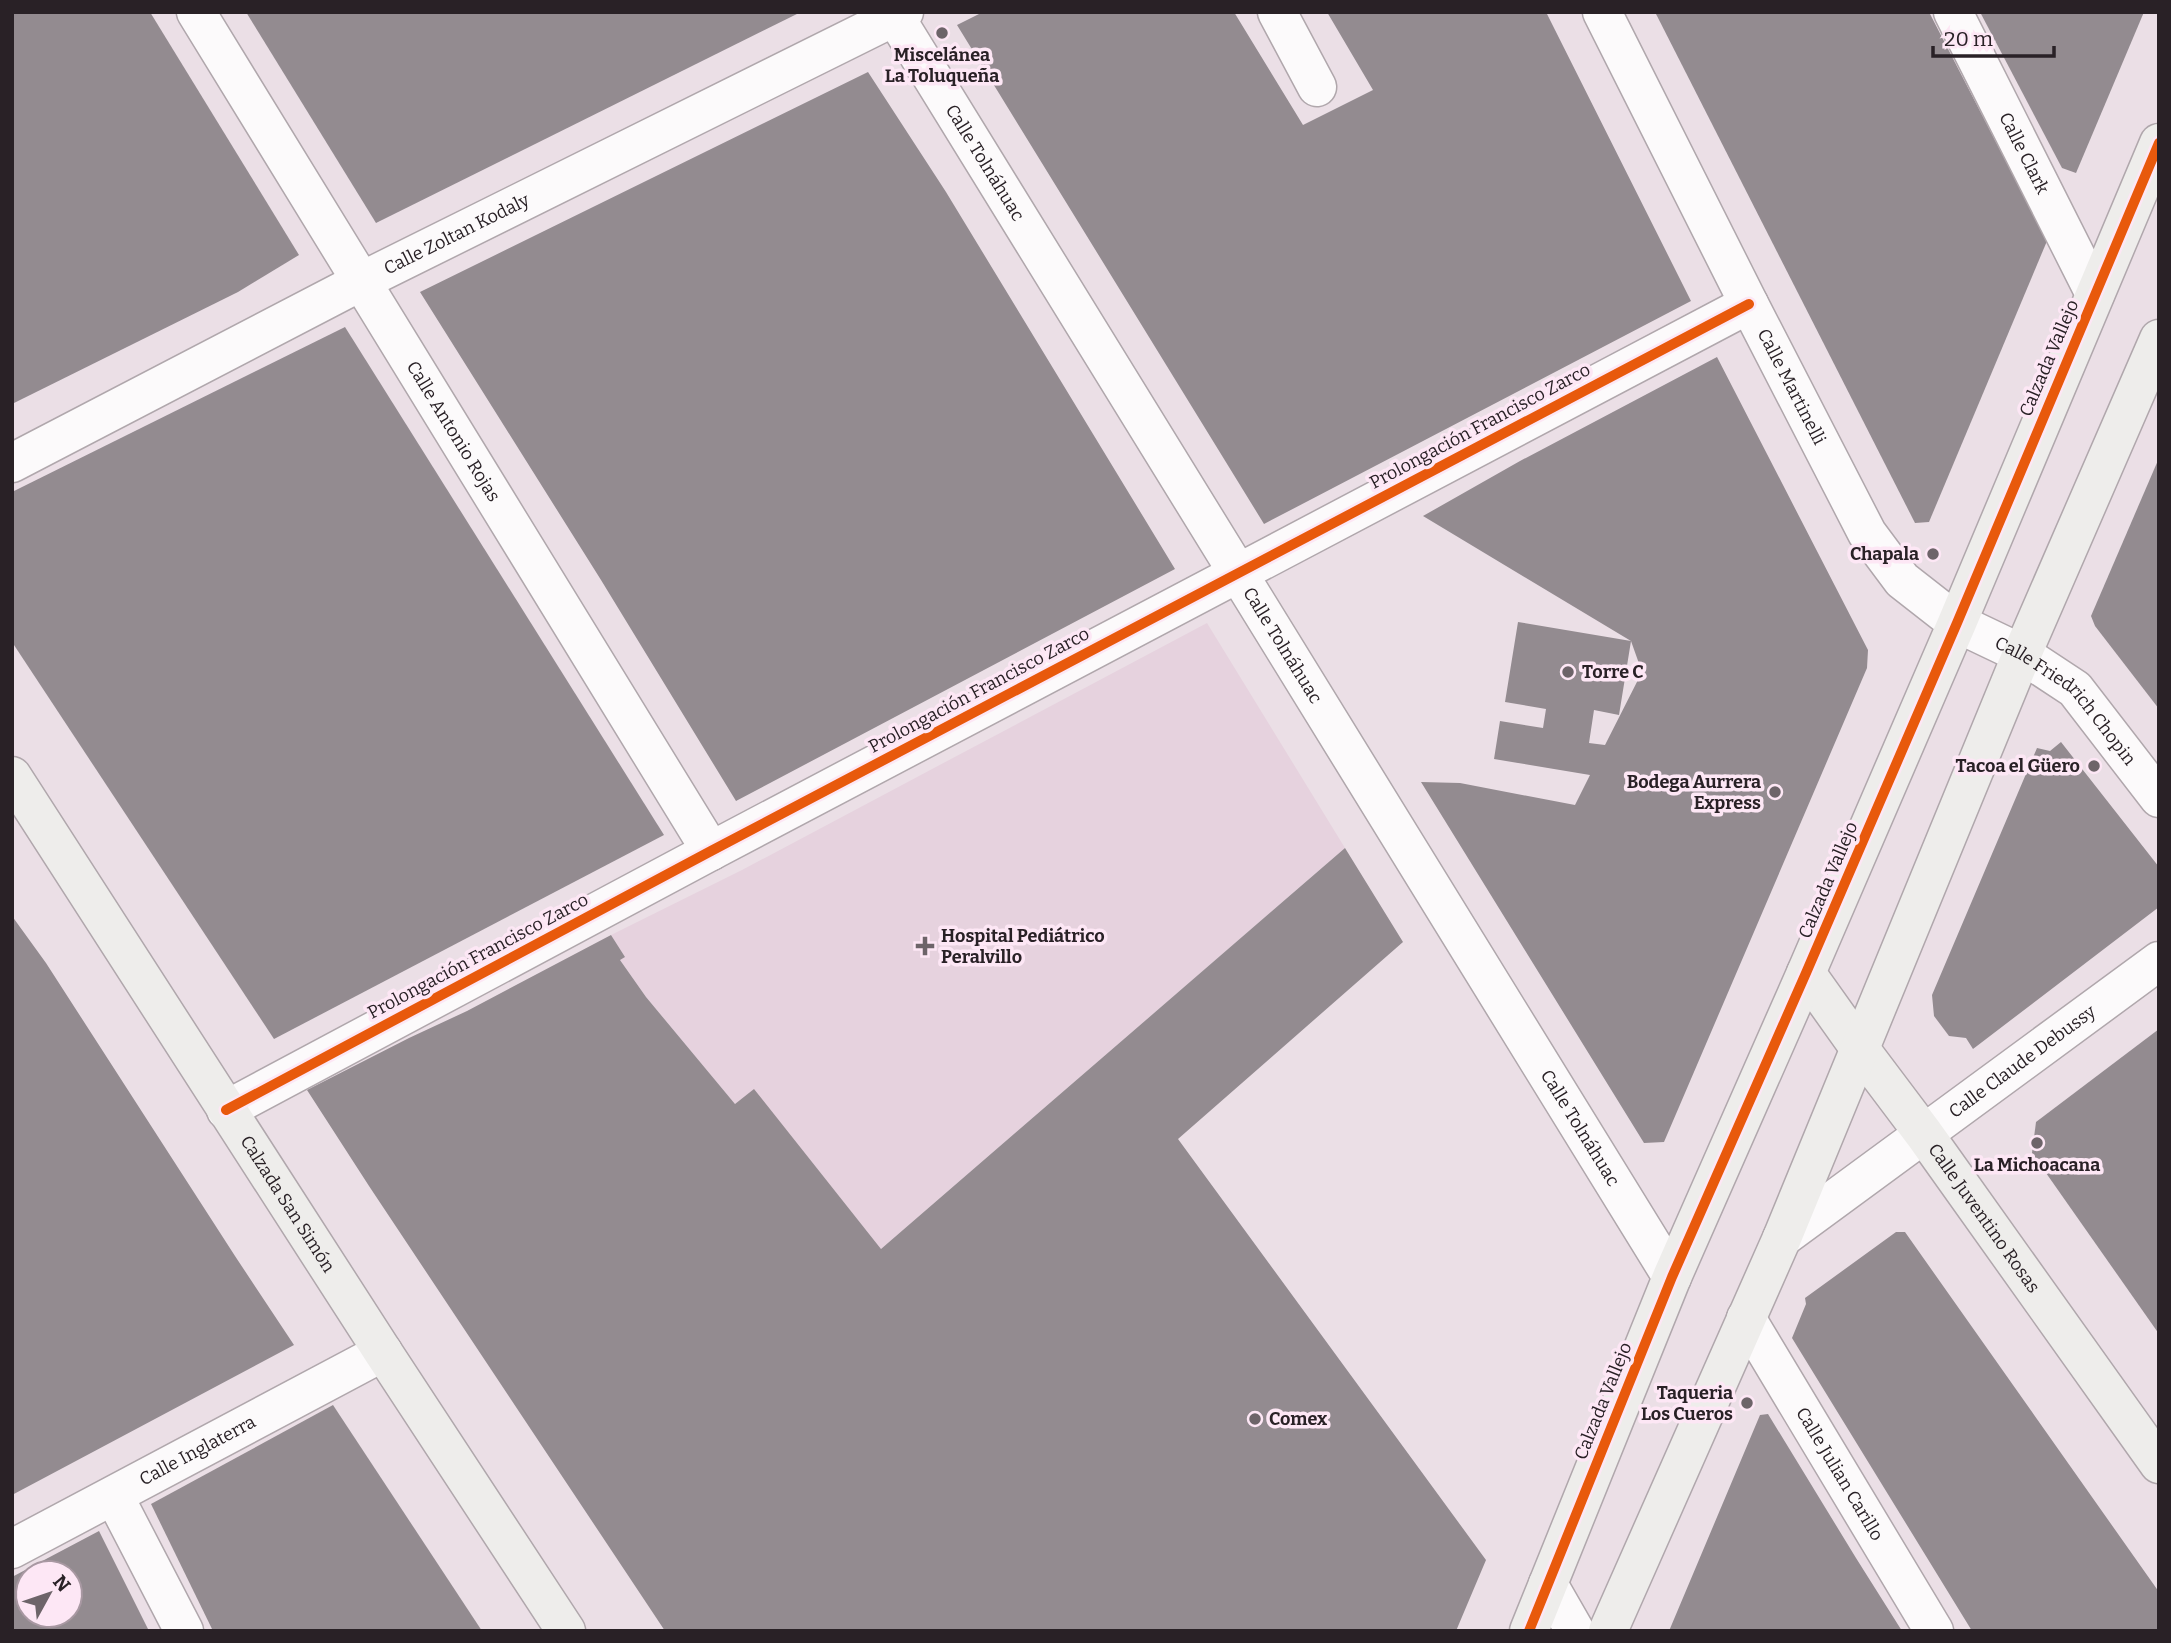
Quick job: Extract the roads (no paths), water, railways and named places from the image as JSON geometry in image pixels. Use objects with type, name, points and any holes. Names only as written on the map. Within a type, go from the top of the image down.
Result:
[{"type":"street","name":"Calle Antonio Rojas","points":[[196,12],[711,850]]},
{"type":"street","points":[[1277,12],[1317,87]]},
{"type":"street","name":"Calle Martinelli","points":[[1602,12],[1867,533],[1902,580],[1957,623]]},
{"type":"street","name":"Calle Clark","points":[[1953,12],[2095,294]]},
{"type":"street","name":"Calle Zoltan Kodaly","points":[[12,463],[360,282],[897,14]]},
{"type":"street","name":"Calle Tolnáhuac","points":[[897,14],[1672,1277]]},
{"type":"street","name":"Calzada Vallejo","points":[[1529,1631],[1672,1277],[1957,623],[2159,143]]},
{"type":"street","name":"Prolongación Francisco Zarco","points":[[226,1110],[711,850],[1749,304]]},
{"type":"street","points":[[1608,1631],[1782,1238],[2022,654],[2159,339]]},
{"type":"street","name":"Calle Friedrich Chopin","points":[[1957,623],[2022,654],[2075,689],[2159,798]]},
{"type":"street","name":"Calzada San Simón","points":[[12,776],[566,1631]]},
{"type":"street","name":"Calle Claude Debussy","points":[[1782,1238],[2159,961]]},
{"type":"street","name":"Calle Juventino Rosas","points":[[1806,973],[2159,1464]]},
{"type":"street","name":"Calle Julian Carillo","points":[[1746,1318],[1934,1631]]},
{"type":"street","name":"Calle Inglaterra","points":[[12,1549],[383,1352]]},
{"type":"street","points":[[114,1496],[184,1631]]},
{"type":"street","points":[[1548,1584],[1575,1631]]},
{"type":"place","name":"Miscelánea La Toluqueña","points":[[942,33]]},
{"type":"place","name":"Chapala","points":[[1933,554]]},
{"type":"place","name":"Torre C","points":[[1568,672]]},
{"type":"place","name":"Tacoa el Güero","points":[[2094,766]]},
{"type":"place","name":"Bodega Aurrera Express","points":[[1775,792]]},
{"type":"place","name":"Hospital Pediátrico Peralvillo","points":[[925,946]]},
{"type":"place","name":"La Michoacana","points":[[2037,1143]]},
{"type":"place","name":"Taqueria Los Cueros","points":[[1747,1403]]},
{"type":"place","name":"Comex","points":[[1255,1419]]}]
